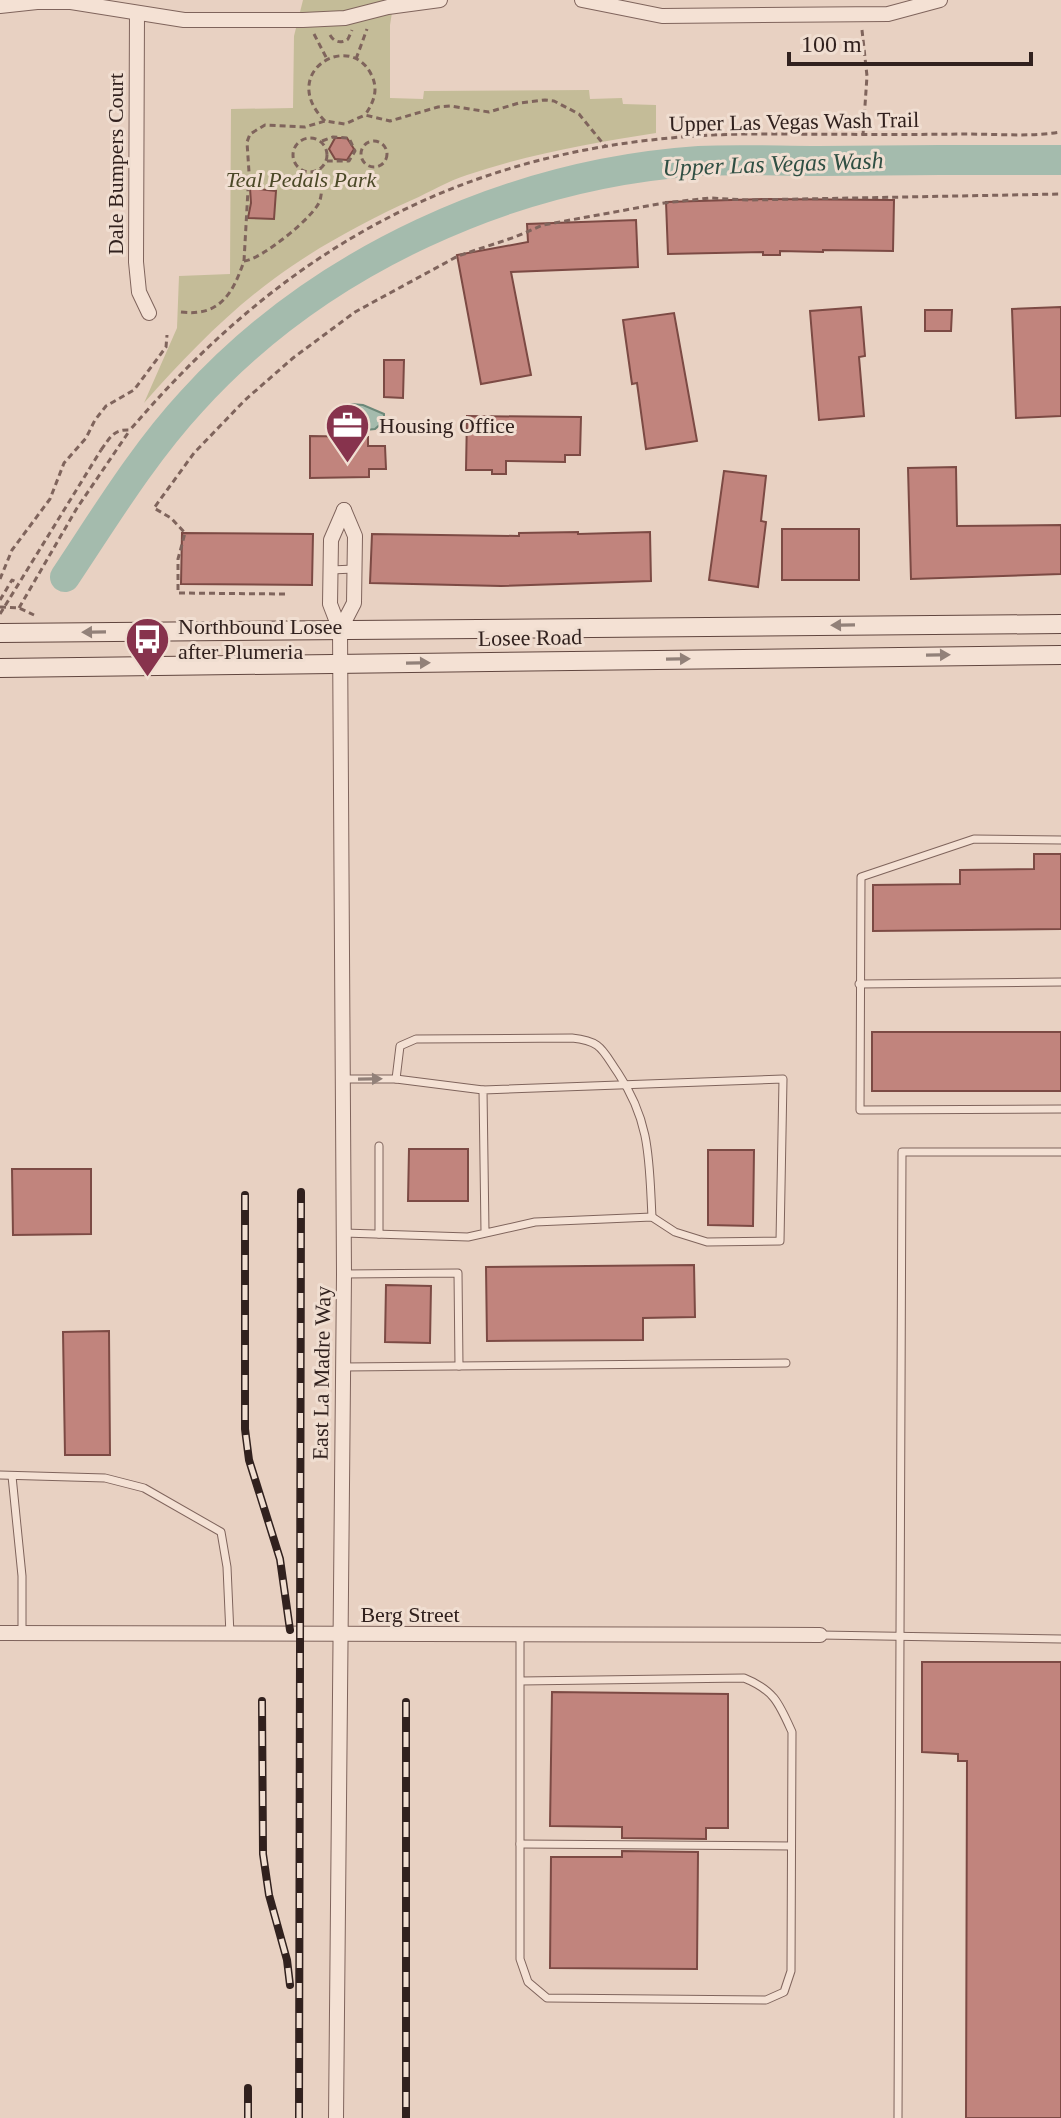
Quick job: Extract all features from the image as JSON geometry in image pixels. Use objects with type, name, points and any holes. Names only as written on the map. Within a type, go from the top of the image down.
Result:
[{"type":"main road","name":"Losee Road","points":[[0,633],[1061,624]]},
{"type":"main road","name":"Losee Road","points":[[0,668],[1061,655]]},
{"type":"street","points":[[0,6],[71,2],[184,20],[303,20],[345,18],[388,7],[440,0]]},
{"type":"street","points":[[582,0],[662,16],[888,14],[940,0]]},
{"type":"street","name":"Dale Bumpers Court","points":[[137,13],[136,262],[139,292],[149,313]]},
{"type":"street","name":"East La Madre Way","points":[[336,2118],[344,1233],[340,630],[330,604],[331,540],[344,510],[355,536],[354,603],[340,630]]},
{"type":"street","name":"Berg Street","points":[[0,1633],[820,1635]]},
{"type":"lane","points":[[331,570],[354,569]]},
{"type":"lane","points":[[1061,840],[974,839],[861,877],[859,984],[860,1110],[1061,1109]]},
{"type":"lane","points":[[859,984],[1061,982]]},
{"type":"lane","points":[[396,1079],[400,1046],[416,1039],[590,1040],[601,1048],[643,1119],[649,1153],[652,1217]]},
{"type":"lane","points":[[343,1079],[396,1079],[483,1090],[783,1079],[780,1241],[707,1242],[675,1232],[652,1217],[535,1222],[468,1237],[344,1233]]},
{"type":"lane","points":[[483,1090],[485,1232]]},
{"type":"lane","points":[[379,1146],[379,1234]]},
{"type":"lane","points":[[898,2118],[902,1152],[1061,1152]]},
{"type":"lane","points":[[344,1274],[458,1273],[459,1366]]},
{"type":"lane","points":[[343,1367],[786,1363]]},
{"type":"lane","points":[[0,1475],[105,1478],[144,1488],[221,1532],[227,1567],[230,1635]]},
{"type":"lane","points":[[12,1476],[22,1576],[22,1633]]},
{"type":"lane","points":[[820,1635],[1061,1639]]},
{"type":"lane","points":[[520,1636],[520,1959],[528,1982],[547,1998],[766,2000],[784,1992],[791,1971],[792,1732],[781,1708],[765,1687],[744,1678],[521,1681]]},
{"type":"lane","points":[[520,1844],[791,1846]]},
{"type":"path","points":[[356,59],[368,28]]},
{"type":"path","points":[[329,32],[334,40],[341,42],[348,39],[352,30]]},
{"type":"path","points":[[862,30],[867,76],[863,135]]},
{"type":"path","points":[[313,32],[327,59]]},
{"type":"path","points":[[181,312],[206,312],[218,306],[227,296],[244,261],[249,172],[247,142],[250,134],[265,125],[305,127],[325,121],[345,124],[365,115],[376,88],[368,68],[356,59],[339,55],[327,59],[313,71],[308,92],[311,104],[325,121]]},
{"type":"path","points":[[365,115],[390,121],[438,107],[489,112],[535,100],[554,101],[579,114],[605,146]]},
{"type":"path","points":[[305,127],[307,138]]},
{"type":"path","name":"Upper Las Vegas Wash Trail","points":[[0,614],[113,433],[120,429],[130,430],[168,385],[236,319],[283,282],[331,249],[388,217],[478,178],[519,165],[605,146],[686,137],[1061,132]]},
{"type":"path","points":[[321,141],[327,149],[327,161],[320,169],[308,172],[298,167],[293,151],[307,138],[321,141],[333,137],[349,138],[355,151]]},
{"type":"path","points":[[378,141],[385,147],[387,155],[383,163],[372,166],[365,163],[362,151],[369,142],[378,141]]},
{"type":"path","points":[[355,151],[362,151]]},
{"type":"path","points":[[327,161],[349,161],[355,151]]},
{"type":"path","points":[[244,261],[263,254],[306,222],[316,210],[320,201],[320,169]]},
{"type":"path","points":[[285,594],[178,593],[178,559],[185,533],[171,518],[154,508],[194,453],[245,400],[293,358],[355,312],[428,270],[543,225],[688,200],[1061,194]]},
{"type":"path","points":[[0,579],[12,550],[50,499],[64,463],[86,438],[106,406],[134,390],[166,347],[167,335]]},
{"type":"path","points":[[19,608],[77,508],[130,430]]},
{"type":"path","points":[[0,600],[12,580],[18,583]]},
{"type":"path","points":[[0,607],[19,608],[34,615]]},
{"type":"green space","name":"Teal Pedals Park","points":[[303,0],[394,0],[390,25],[390,98],[423,99],[424,91],[589,90],[590,99],[622,98],[623,104],[656,105],[656,133],[561,150],[490,168],[453,180],[359,226],[307,256],[239,306],[144,403],[177,328],[179,276],[230,274],[231,109],[293,108],[294,36]]},
{"type":"shaded area","points":[[351,404],[363,405],[384,414],[384,421],[375,429],[335,433],[334,421]]},
{"type":"building","points":[[335,138],[347,138],[354,149],[347,160],[335,159],[329,149]]},
{"type":"building","points":[[250,188],[276,191],[274,219],[248,218]]},
{"type":"building","points":[[894,200],[893,251],[780,251],[780,255],[763,255],[763,252],[668,254],[666,202]]},
{"type":"building","points":[[636,220],[638,267],[511,272],[531,375],[481,384],[457,255],[528,242],[527,224]]},
{"type":"building","points":[[861,307],[865,356],[859,357],[864,416],[819,420],[810,311]]},
{"type":"building","points":[[1061,307],[1061,416],[1016,418],[1012,309]]},
{"type":"building","points":[[925,310],[952,310],[951,331],[925,331]]},
{"type":"building","points":[[674,313],[697,441],[646,449],[637,383],[632,384],[623,320]]},
{"type":"building","points":[[384,360],[404,360],[403,398],[384,397]]},
{"type":"building","points":[[467,416],[581,417],[580,455],[565,455],[565,462],[506,461],[506,474],[492,474],[492,470],[466,470]]},
{"type":"building","points":[[310,436],[368,437],[368,446],[385,446],[386,469],[369,469],[369,477],[310,478]]},
{"type":"building","points":[[956,467],[957,526],[1061,525],[1061,574],[911,579],[908,468]]},
{"type":"building","points":[[724,471],[766,476],[761,521],[766,522],[758,587],[709,580]]},
{"type":"building","points":[[782,529],[859,529],[859,580],[782,580]]},
{"type":"building","points":[[650,532],[651,581],[501,586],[370,583],[372,534],[519,536],[519,533]]},
{"type":"building","points":[[182,533],[313,534],[312,585],[181,584]]},
{"type":"building","points":[[1034,854],[1061,854],[1061,929],[873,931],[873,885],[960,884],[960,870],[1034,869]]},
{"type":"building","points":[[872,1032],[1061,1032],[1061,1091],[872,1091]]},
{"type":"building","points":[[409,1149],[468,1149],[468,1201],[408,1201]]},
{"type":"building","points":[[708,1150],[754,1150],[753,1226],[708,1225]]},
{"type":"building","points":[[12,1169],[91,1169],[91,1234],[13,1235]]},
{"type":"building","points":[[694,1265],[695,1317],[643,1318],[643,1340],[487,1341],[486,1267]]},
{"type":"building","points":[[386,1285],[431,1286],[430,1343],[385,1342]]},
{"type":"building","points":[[109,1331],[110,1455],[65,1455],[63,1332]]},
{"type":"building","points":[[922,1662],[1061,1662],[1061,2118],[966,2118],[967,1761],[958,1761],[958,1754],[922,1752]]},
{"type":"building","points":[[552,1692],[728,1694],[728,1828],[706,1828],[706,1839],[622,1838],[622,1827],[550,1826]]},
{"type":"building","points":[[622,1851],[698,1852],[697,1969],[550,1968],[551,1857],[622,1857]]},
{"type":"waterway","name":"Upper Las Vegas Wash","points":[[65,577],[157,442],[192,401],[242,351],[298,306],[358,267],[422,233],[489,206],[558,184],[628,169],[729,160],[1061,160]]},
{"type":"railway","points":[[299,2118],[301,1192]]},
{"type":"railway","points":[[245,1195],[245,1429],[249,1460],[280,1559],[290,1630]]},
{"type":"railway","points":[[262,1701],[263,1854],[290,1985]]},
{"type":"railway","points":[[406,1702],[406,2118]]},
{"type":"railway","points":[[248,2088],[248,2118]]},
{"type":"place","name":"Housing Office","points":[[348,464]]},
{"type":"place","name":"Northbound Losee after Plumeria","points":[[147,678]]}]
